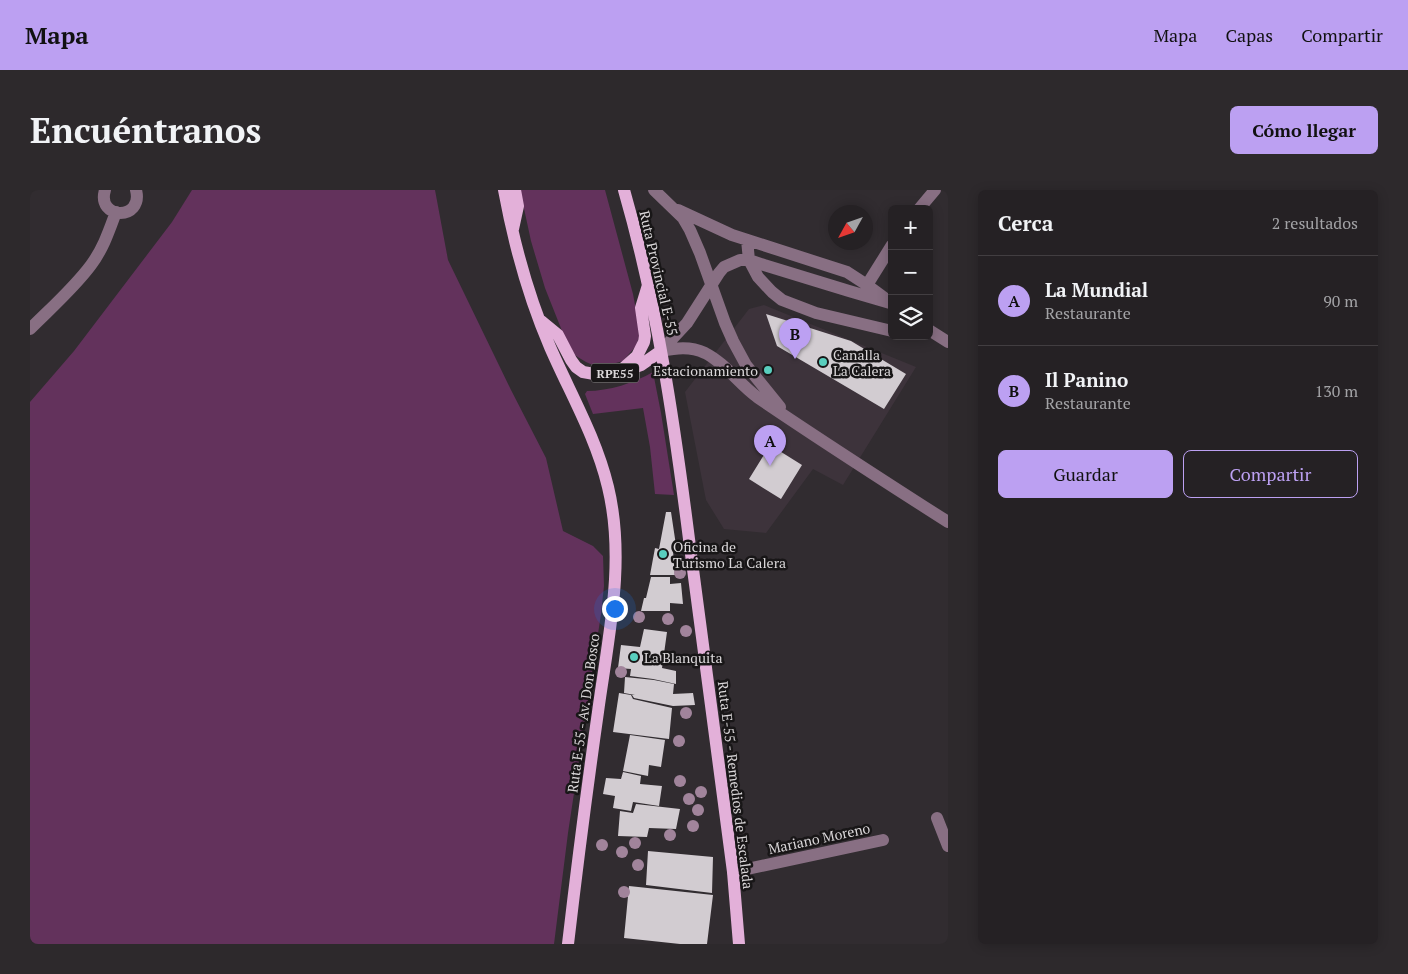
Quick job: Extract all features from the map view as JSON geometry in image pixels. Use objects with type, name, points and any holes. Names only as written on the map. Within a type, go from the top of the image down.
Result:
[{"type":"main road","points":[[504,190],[512,233],[539,319]]},
{"type":"main road","points":[[512,233],[518,206],[515,190]]},
{"type":"main road","name":"Ruta Provincial E-55","points":[[624,190],[649,284],[662,357]]},
{"type":"main road","name":"RPE55","points":[[539,319],[558,335],[570,360],[583,372],[600,375],[619,372],[642,349],[645,336],[641,308],[649,284]]},
{"type":"main road","name":"Ruta E-55 - Av. Don Bosco","points":[[539,319],[550,347],[586,422],[599,458],[610,496],[615,544],[611,621],[568,944]]},
{"type":"main road","points":[[619,372],[662,357]]},
{"type":"main road","name":"Ruta E-55 - Remedios de Escalada","points":[[662,357],[682,485],[732,872],[739,944]]},
{"type":"street","points":[[105,190],[104,198],[109,208],[116,212],[124,213],[133,208],[136,203],[136,190]]},
{"type":"street","points":[[654,190],[683,218],[690,230],[712,283],[725,323],[740,354],[746,365],[788,417]]},
{"type":"street","points":[[922,205],[934,190]]},
{"type":"street","points":[[673,207],[714,227],[747,240],[847,272],[888,301]]},
{"type":"street","points":[[30,329],[90,266],[108,235],[116,212]]},
{"type":"street","points":[[747,240],[749,260],[758,278],[782,300],[816,313],[888,330]]},
{"type":"street","points":[[867,285],[889,250]]},
{"type":"street","points":[[662,357],[719,273],[724,267],[740,260],[749,260],[888,302]]},
{"type":"street","points":[[933,333],[948,342]]},
{"type":"street","points":[[662,357],[677,348],[689,348],[704,352],[721,364],[753,394],[948,522]]},
{"type":"street","points":[[936,818],[948,846]]},
{"type":"street","name":"Mariano Moreno","points":[[732,872],[883,840]]},
{"type":"shaded area","points":[[192,190],[435,190],[448,260],[546,458],[563,531],[593,546],[603,556],[604,586],[601,614],[568,833],[554,944],[30,944],[30,402],[74,351],[172,222]]},
{"type":"shaded area","points":[[520,190],[605,190],[633,294],[638,321],[639,337],[636,346],[623,361],[605,366],[595,366],[576,356],[568,346],[545,288],[531,241]]},
{"type":"shaded area","points":[[764,305],[916,367],[843,485],[813,469],[766,533],[724,529],[706,500],[685,392],[749,309]]},
{"type":"shaded area","points":[[653,372],[674,495],[655,494],[650,447],[643,408],[593,414],[585,394],[587,391],[621,386]]},
{"type":"building","points":[[766,314],[851,341],[906,374],[884,409],[777,346]]},
{"type":"building","points":[[770,445],[802,465],[781,499],[749,479]]},
{"type":"building","points":[[666,512],[671,512],[677,552],[673,551],[675,575],[650,575],[655,548],[659,549]]},
{"type":"building","points":[[651,577],[670,577],[670,584],[681,583],[683,604],[670,603],[670,611],[641,611]]},
{"type":"building","points":[[644,629],[667,632],[662,668],[676,671],[676,684],[630,676],[631,669],[618,668],[621,645],[640,647]]},
{"type":"building","points":[[625,677],[674,684],[673,694],[693,693],[695,705],[673,706],[634,698],[632,695],[635,695],[624,693]]},
{"type":"building","points":[[619,693],[631,695],[633,699],[672,708],[669,739],[613,732]]},
{"type":"building","points":[[630,735],[665,740],[661,767],[649,765],[648,776],[623,771]]},
{"type":"building","points":[[623,772],[641,776],[640,784],[662,786],[659,806],[633,802],[631,811],[613,808],[615,796],[603,794],[606,778],[621,779]]},
{"type":"building","points":[[636,804],[680,809],[676,829],[649,828],[647,837],[618,836],[620,811],[633,813]]},
{"type":"building","points":[[648,851],[713,857],[712,893],[646,885]]},
{"type":"building","points":[[629,886],[713,895],[707,944],[680,944],[624,938]]},
{"type":"place","name":"Il Panino","points":[[795,359]]},
{"type":"place","name":"Canalla La Calera","points":[[823,362]]},
{"type":"place","name":"Estacionamiento","points":[[768,370]]},
{"type":"place","name":"La Mundial","points":[[770,466]]},
{"type":"place","name":"Oficina de Turismo La Calera","points":[[663,554]]},
{"type":"place","name":"La Blanquita","points":[[634,657]]}]
